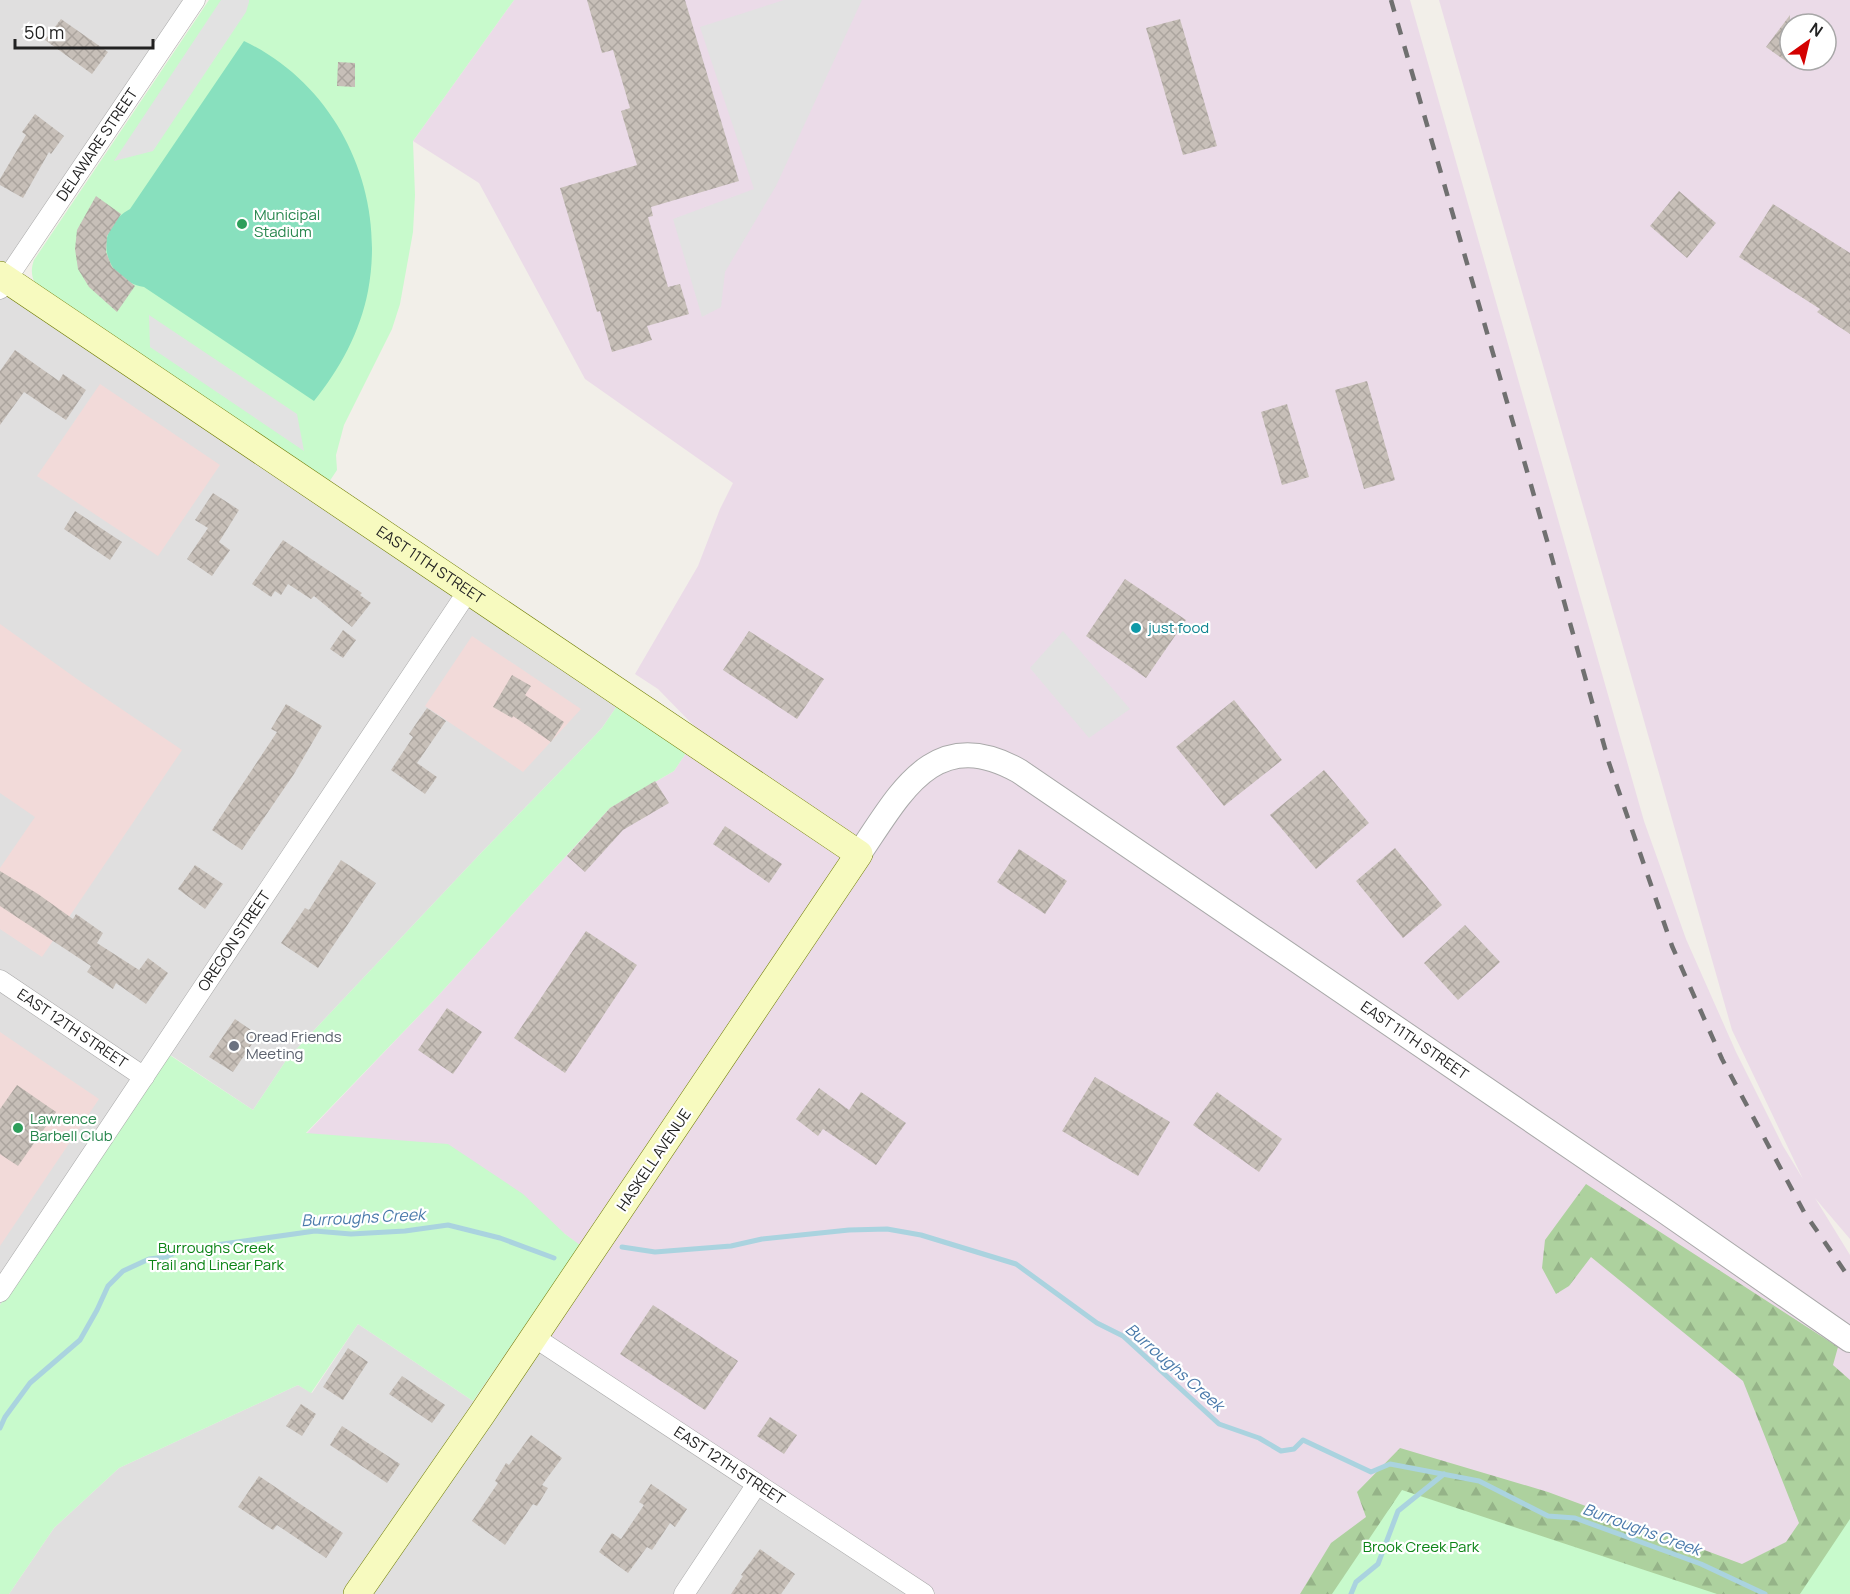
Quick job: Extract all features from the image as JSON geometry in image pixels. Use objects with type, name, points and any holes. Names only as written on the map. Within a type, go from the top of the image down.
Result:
[{"type":"main road","name":"EAST 11TH STREET","points":[[2,282],[468,591],[860,855]]},
{"type":"main road","name":"HASKELL AVENUE","points":[[357,1594],[860,855]]},
{"type":"street","name":"DELAWARE STREET","points":[[2,282],[195,0]]},
{"type":"street","name":"OREGON STREET","points":[[0,1292],[468,591]]},
{"type":"street","name":"HASKELL AVENUE","points":[[860,855],[899,796],[919,773],[956,756],[972,756]]},
{"type":"street","name":"EAST 11TH STREET","points":[[972,756],[1001,761],[1019,771],[1850,1340]]},
{"type":"street","name":"EAST 12TH STREET","points":[[0,980],[144,1077]]},
{"type":"street","name":"EAST 12TH STREET","points":[[534,1337],[924,1594]]},
{"type":"street","points":[[684,1594],[757,1484]]},
{"type":"shaded area","points":[[0,0],[195,0],[7,280],[624,696],[602,728],[287,1059],[253,1110],[169,1054],[0,1305]]},
{"type":"shaded area","points":[[221,0],[249,0],[249,2],[246,12],[153,151],[114,161]]},
{"type":"shaded area","points":[[514,0],[1410,0],[1644,821],[1686,939],[1736,1052],[1783,1146],[1803,1179],[1732,1030],[1439,0],[1850,0],[1850,1239],[1815,1198],[1850,1255],[1850,1519],[1800,1594],[936,1594],[528,1320],[579,1245],[565,1234],[306,1134],[435,999],[610,808],[674,771],[700,732],[658,689],[635,674],[698,566],[720,509],[733,483],[585,379],[479,183],[413,141]]},
{"type":"shaded area","points":[[784,0],[862,0],[776,186],[725,272],[721,307],[702,317],[673,219],[754,189],[700,27]]},
{"type":"shaded area","points":[[149,315],[297,414],[304,451],[150,347]]},
{"type":"shaded area","points":[[100,384],[220,465],[158,556],[37,476]]},
{"type":"shaded area","points":[[0,624],[182,750],[42,957],[0,929],[0,868],[35,817],[0,793]]},
{"type":"shaded area","points":[[1063,631],[1130,709],[1089,738],[1030,668]]},
{"type":"shaded area","points":[[472,636],[581,709],[523,772],[425,706]]},
{"type":"shaded area","points":[[0,1032],[99,1099],[0,1246]]},
{"type":"shaded area","points":[[528,1320],[936,1594],[9,1594],[54,1528],[119,1468],[298,1385],[312,1393],[358,1324],[473,1401]]},
{"type":"green space","points":[[209,0],[514,0],[413,141],[415,195],[413,232],[400,304],[392,329],[344,425],[336,455],[337,470],[329,482],[35,283],[33,278],[34,260]]},
{"type":"green space","name":"Municipal Stadium","points":[[244,41],[277,60],[305,84],[329,113],[348,145],[362,179],[370,216],[372,253],[368,291],[360,321],[348,349],[314,401],[144,287],[119,275],[111,265],[107,253],[106,241],[110,229],[118,218],[130,209]]},
{"type":"green space","name":"Burroughs Creek Trail and Linear Park","points":[[617,706],[686,753],[674,771],[610,808],[435,999],[306,1133],[448,1144],[523,1194],[565,1234],[580,1245],[473,1401],[358,1324],[311,1393],[298,1385],[119,1468],[54,1528],[9,1594],[0,1594],[0,1305],[168,1054],[253,1110],[287,1059],[602,728]]},
{"type":"green space","points":[[1586,1184],[1838,1347],[1833,1365],[1850,1380],[1850,1594],[1300,1594],[1331,1543],[1366,1517],[1357,1492],[1400,1448],[1548,1492],[1742,1564],[1786,1542],[1799,1523],[1743,1381],[1591,1257],[1569,1286],[1556,1294],[1542,1268],[1545,1240]]},
{"type":"green space","name":"Brook Creek Park","points":[[1402,1490],[1717,1594],[1332,1594]]},
{"type":"green space","points":[[1850,1519],[1850,1594],[1800,1594]]},
{"type":"building","points":[[587,0],[685,0],[739,181],[651,207],[653,216],[648,217],[668,287],[680,284],[689,314],[647,326],[652,340],[612,352],[600,311],[597,312],[560,188],[637,165],[621,111],[630,108],[613,50],[602,53]]},
{"type":"building","points":[[61,19],[108,52],[92,74],[45,40]]},
{"type":"building","points":[[1180,19],[1217,146],[1183,155],[1146,28]]},
{"type":"building","points":[[1778,31],[1778,56],[1766,47]]},
{"type":"building","points":[[338,62],[355,63],[355,87],[337,86]]},
{"type":"building","points":[[35,114],[64,136],[51,154],[49,152],[23,198],[0,185],[0,179],[26,135],[22,132]]},
{"type":"building","points":[[1679,191],[1716,223],[1687,258],[1650,226]]},
{"type":"building","points":[[96,196],[121,214],[107,236],[106,252],[112,267],[135,286],[117,312],[89,287],[78,269],[75,249],[77,230]]},
{"type":"building","points":[[1773,204],[1850,253],[1850,334],[1817,312],[1820,309],[1739,257]]},
{"type":"building","points":[[15,350],[59,381],[63,374],[86,390],[66,420],[24,392],[0,425],[0,371]]},
{"type":"building","points":[[1367,381],[1395,480],[1364,489],[1335,390]]},
{"type":"building","points":[[1287,404],[1309,477],[1282,485],[1261,412]]},
{"type":"building","points":[[213,493],[239,510],[219,542],[230,550],[212,576],[187,559],[208,528],[195,520]]},
{"type":"building","points":[[75,511],[122,542],[110,560],[64,529]]},
{"type":"building","points":[[283,540],[362,593],[360,595],[371,603],[352,627],[314,596],[311,599],[288,584],[281,595],[275,591],[271,597],[252,584]]},
{"type":"building","name":"just food","points":[[1125,579],[1186,620],[1146,678],[1086,636]]},
{"type":"building","points":[[343,630],[356,640],[343,658],[330,649]]},
{"type":"building","points":[[749,631],[824,679],[797,719],[723,670]]},
{"type":"building","points":[[512,675],[531,686],[525,695],[564,722],[551,742],[513,716],[512,718],[493,707]]},
{"type":"building","points":[[1234,700],[1282,760],[1224,806],[1176,747]]},
{"type":"building","points":[[286,704],[322,726],[294,774],[242,850],[212,830],[277,732],[271,729]]},
{"type":"building","points":[[427,708],[446,721],[417,763],[437,777],[425,794],[391,770],[413,737],[409,734]]},
{"type":"building","points":[[1324,770],[1369,823],[1316,869],[1270,815]]},
{"type":"building","points":[[655,781],[669,803],[623,830],[585,872],[567,856],[610,808]]},
{"type":"building","points":[[725,826],[782,864],[769,883],[713,844]]},
{"type":"building","points":[[1395,848],[1442,905],[1403,938],[1356,881]]},
{"type":"building","points":[[1019,849],[1067,881],[1045,914],[997,882]]},
{"type":"building","points":[[341,860],[376,883],[318,968],[281,943],[305,908],[309,910]]},
{"type":"building","points":[[195,865],[223,884],[205,909],[178,889]]},
{"type":"building","points":[[0,871],[73,919],[76,914],[103,933],[97,943],[139,970],[148,958],[168,973],[146,1004],[116,983],[113,989],[87,972],[91,966],[0,906]]},
{"type":"building","points":[[1465,925],[1500,962],[1458,1000],[1424,963]]},
{"type":"building","points":[[586,931],[637,965],[565,1073],[514,1038]]},
{"type":"building","points":[[447,1008],[482,1032],[453,1074],[418,1050]]},
{"type":"building","name":"Oread Friends Meeting","points":[[235,1019],[258,1035],[233,1072],[209,1057]]},
{"type":"building","points":[[1095,1077],[1170,1122],[1138,1176],[1062,1131]]},
{"type":"building","points":[[17,1085],[56,1112],[18,1166],[0,1154],[0,1109]]},
{"type":"building","points":[[819,1088],[849,1110],[861,1092],[906,1123],[876,1165],[823,1129],[818,1136],[796,1119]]},
{"type":"building","points":[[1217,1092],[1282,1139],[1259,1172],[1193,1125]]},
{"type":"building","points":[[653,1305],[738,1361],[705,1410],[620,1354]]},
{"type":"building","points":[[348,1348],[368,1362],[343,1400],[323,1387]]},
{"type":"building","points":[[402,1376],[445,1405],[432,1423],[389,1394]]},
{"type":"building","points":[[301,1404],[316,1414],[302,1436],[286,1426]]},
{"type":"building","points":[[770,1417],[797,1435],[784,1454],[757,1436]]},
{"type":"building","points":[[342,1426],[400,1464],[387,1483],[330,1445]]},
{"type":"building","points":[[531,1435],[562,1458],[542,1485],[548,1488],[537,1506],[533,1504],[505,1545],[472,1521],[498,1483],[495,1481],[506,1463],[509,1465]]},
{"type":"building","points":[[259,1476],[343,1533],[326,1558],[277,1525],[273,1530],[238,1507]]},
{"type":"building","points":[[651,1484],[687,1509],[675,1527],[670,1523],[652,1550],[647,1547],[628,1573],[599,1552],[612,1533],[621,1539],[644,1505],[639,1502]]},
{"type":"building","points":[[760,1549],[795,1574],[781,1594],[731,1594],[743,1576],[741,1575]]},
{"type":"waterway","name":"Burroughs Creek","points":[[0,1428],[5,1417],[30,1383],[80,1340],[108,1286],[123,1271],[149,1259],[166,1257],[181,1250],[315,1231],[351,1234],[405,1231],[448,1225],[500,1238],[554,1258]]},
{"type":"waterway","name":"Burroughs Creek","points":[[622,1247],[655,1252],[731,1246],[762,1239],[849,1230],[887,1229],[921,1235],[1016,1264],[1097,1323],[1123,1336],[1219,1424],[1259,1438],[1281,1451],[1294,1449],[1303,1440],[1371,1472],[1390,1464],[1479,1481],[1548,1516],[1575,1518],[1701,1564],[1765,1594]]},
{"type":"waterway","points":[[1351,1594],[1356,1582],[1378,1564],[1398,1511],[1444,1474]]},
{"type":"railway","points":[[1391,0],[1609,763],[1672,946],[1722,1059],[1804,1212],[1850,1279]]},
{"type":"place","name":"Municipal Stadium","points":[[242,224]]},
{"type":"place","name":"just food","points":[[1136,628]]},
{"type":"place","name":"Oread Friends Meeting","points":[[234,1046]]},
{"type":"place","name":"Lawrence Barbell Club","points":[[18,1128]]}]
